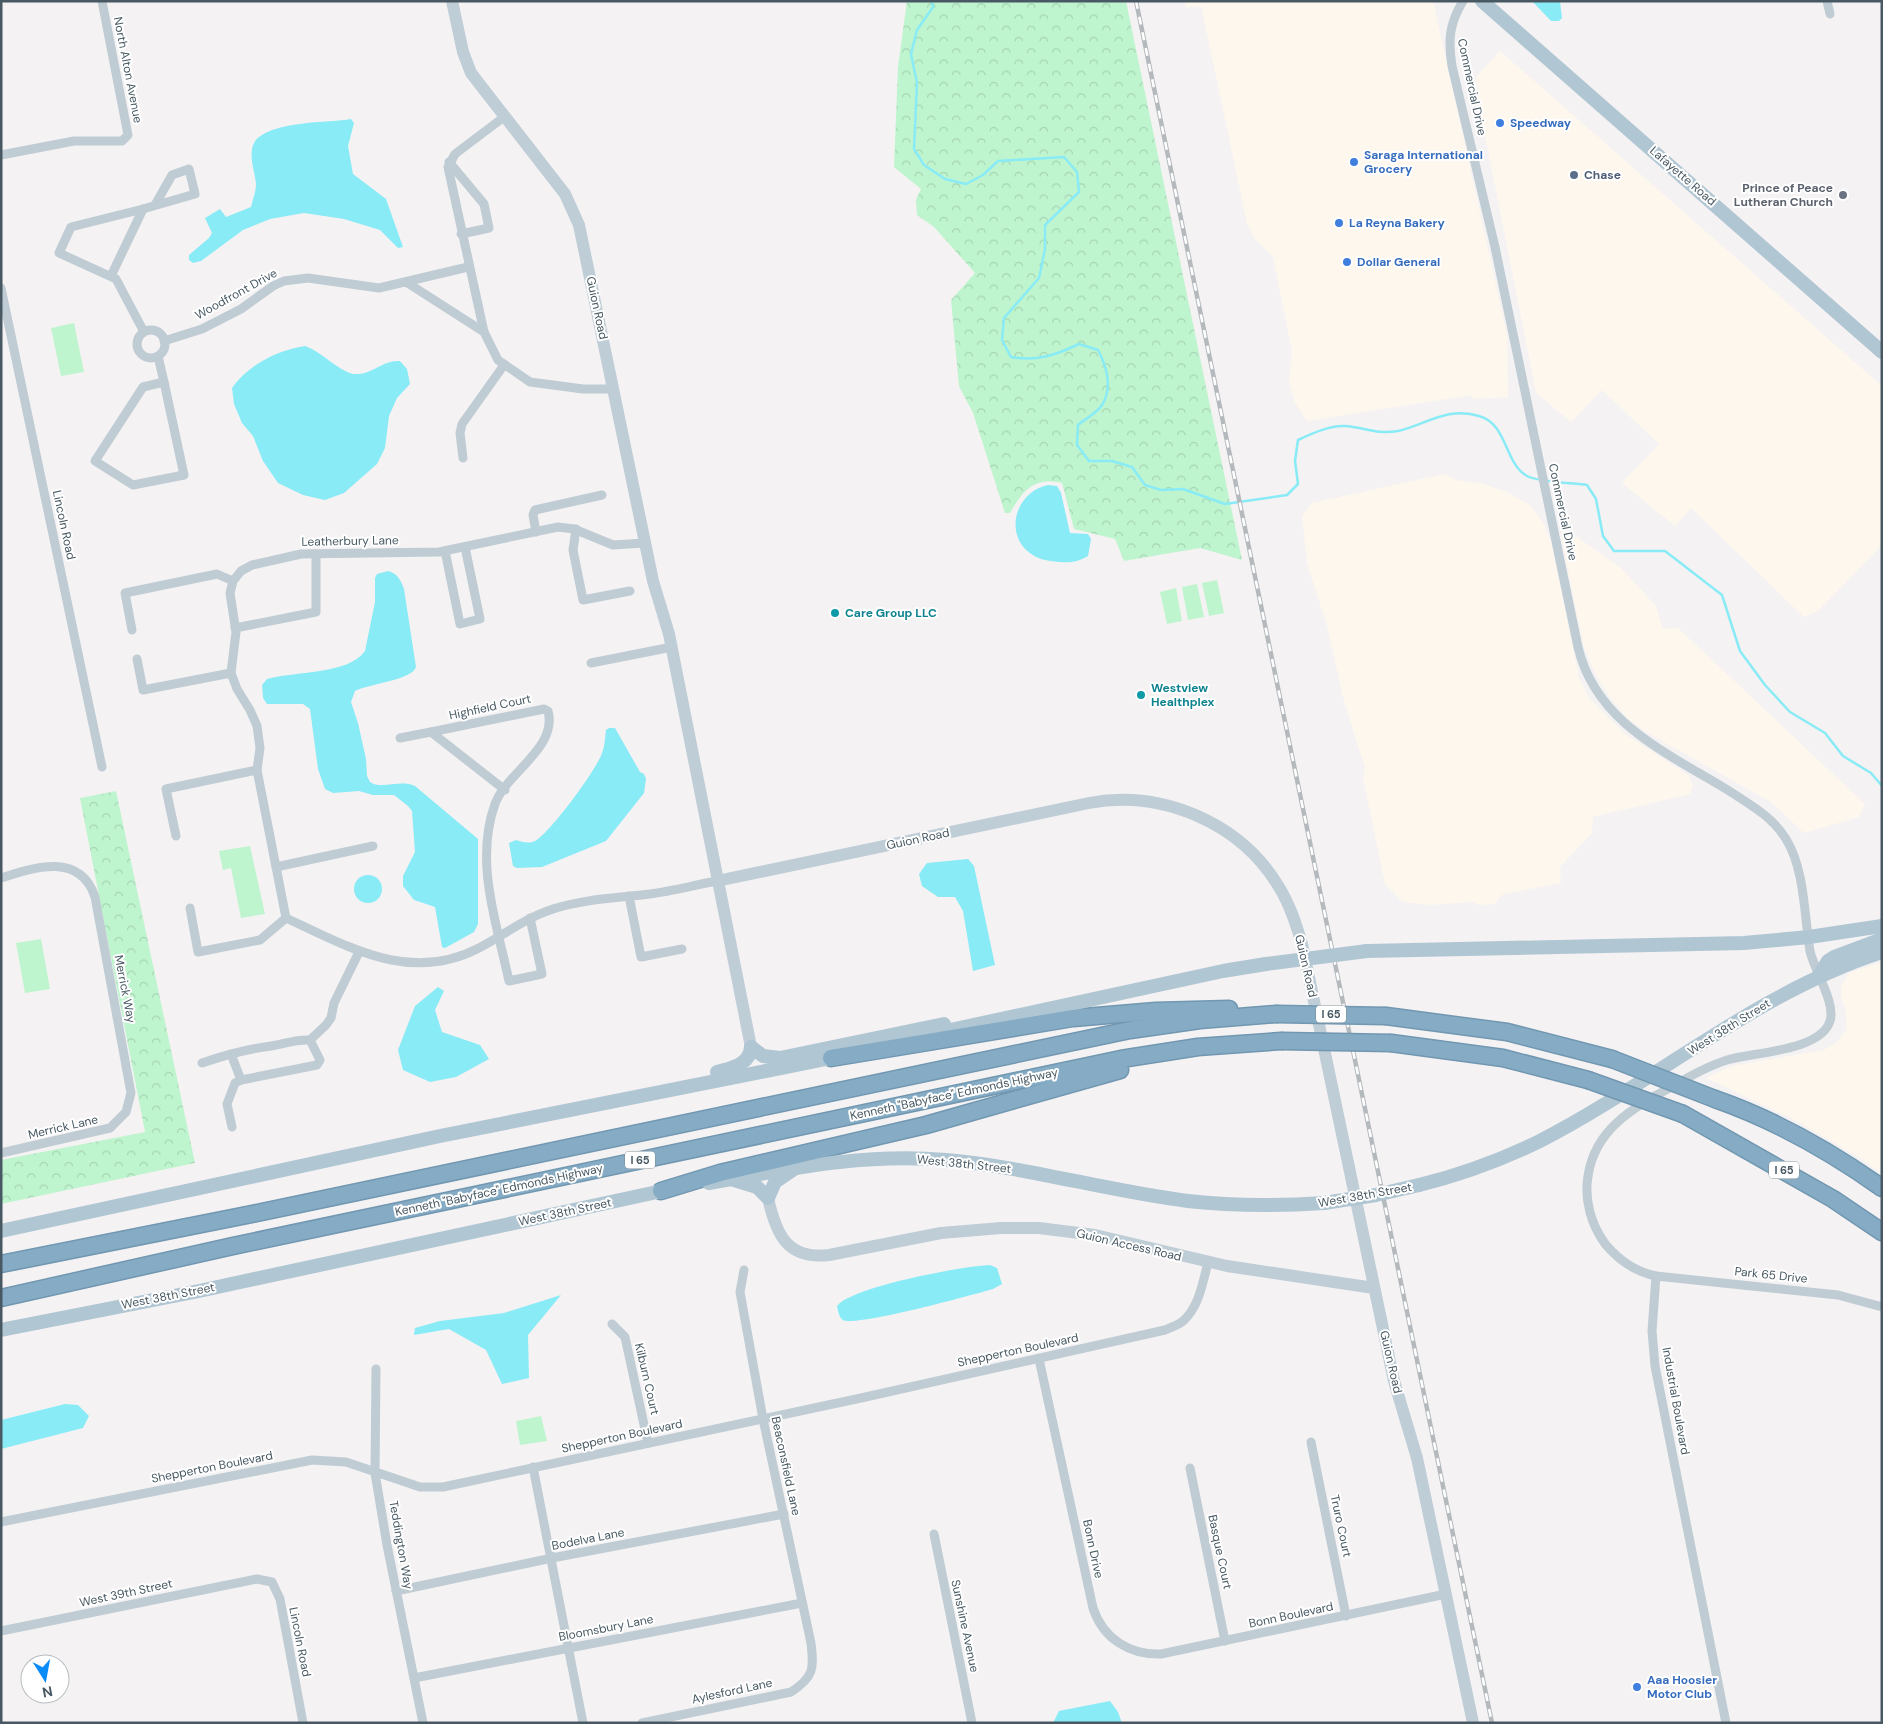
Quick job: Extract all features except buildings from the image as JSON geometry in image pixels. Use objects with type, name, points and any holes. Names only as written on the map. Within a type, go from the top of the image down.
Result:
[{"type":"highway","points":[[831,1058],[1073,1018],[1217,1007],[1276,1014]]},
{"type":"highway","name":"I 65","points":[[1,1264],[232,1218],[1130,1030],[1200,1020],[1276,1014],[1386,1016],[1507,1032],[1612,1059],[1755,1113],[1839,1159],[1882,1188]]},
{"type":"highway","name":"Kenneth \"Babyface\" Edmonds Highway","points":[[1,1298],[131,1268],[584,1171],[1121,1059],[1198,1047],[1281,1041],[1391,1043],[1503,1058],[1588,1080],[1683,1114],[1833,1199],[1882,1232]]},
{"type":"highway","points":[[661,1191],[720,1173],[926,1125],[1198,1047]]},
{"type":"main road","name":"Lafayette Road","points":[[1482,1],[1882,352]]},
{"type":"main road","points":[[1,1231],[667,1090],[831,1058],[1019,1015],[1223,971],[1266,964],[1367,952],[1670,946],[1809,937],[1882,926]]},
{"type":"main road","points":[[1818,977],[1828,961],[1834,957],[1882,939]]},
{"type":"main road","name":"West 38th Street","points":[[1,1330],[218,1287],[661,1191],[798,1166],[874,1159],[944,1160],[997,1166],[1187,1201],[1251,1205],[1324,1203],[1419,1185],[1480,1166],[1540,1141],[1602,1106],[1740,1019],[1818,977],[1882,952]]},
{"type":"main road","points":[[667,1090],[733,1067],[747,1058],[751,1048],[763,1056],[780,1058],[960,1021],[1019,1015]]},
{"type":"main road","points":[[731,1179],[754,1185],[768,1198],[777,1179],[798,1166]]},
{"type":"main road","points":[[1,1336],[31,1323]]},
{"type":"street","name":"North Alton Avenue","points":[[1,155],[74,141],[122,141],[128,135],[102,1]]},
{"type":"street","name":"Guion Road","points":[[452,1],[463,52],[471,74],[565,194],[576,217],[587,259],[653,580],[672,647],[751,1048]]},
{"type":"street","name":"Commercial Drive","points":[[1463,1],[1454,18],[1449,36],[1452,66],[1496,247],[1579,651],[1592,685],[1612,713],[1631,731],[1764,814],[1777,826],[1787,841],[1796,861],[1809,937]]},
{"type":"street","points":[[1827,1],[1830,14]]},
{"type":"street","points":[[504,118],[455,154],[449,162],[448,172],[484,332],[494,355],[504,365],[535,384],[614,389]]},
{"type":"street","points":[[449,162],[484,204],[489,228],[461,234]]},
{"type":"street","points":[[144,332],[119,282],[111,276],[59,253],[71,227],[155,205],[194,194],[189,169],[172,175],[155,205]]},
{"type":"street","points":[[111,276],[143,208]]},
{"type":"street","name":"Woodfront Drive","points":[[164,341],[202,329],[240,309],[273,286],[284,281],[308,278],[376,288],[468,266]]},
{"type":"street","points":[[406,282],[484,332]]},
{"type":"street","name":"Lincoln Road","points":[[1,288],[102,767]]},
{"type":"street","points":[[155,331],[161,334],[164,341],[164,349],[158,356],[150,357],[140,352],[138,341],[144,332],[155,331]]},
{"type":"street","points":[[158,356],[164,382],[184,475],[133,486],[95,461],[143,387],[164,382]]},
{"type":"street","points":[[463,458],[460,433],[462,424],[504,365]]},
{"type":"street","points":[[536,532],[533,515],[535,510],[602,495]]},
{"type":"street","name":"Leatherbury Lane","points":[[233,581],[241,571],[252,565],[301,554],[445,551],[562,527],[576,530],[613,544],[646,543]]},
{"type":"street","points":[[576,530],[573,550],[583,600],[630,591]]},
{"type":"street","points":[[445,551],[460,624],[480,619],[465,546]]},
{"type":"street","points":[[235,628],[316,612],[316,554]]},
{"type":"street","points":[[132,630],[125,593],[217,574],[233,581],[230,598],[235,628],[231,672],[237,689],[257,726],[260,748],[257,770],[286,918]]},
{"type":"street","points":[[591,664],[672,647]]},
{"type":"street","points":[[137,659],[143,690],[231,672]]},
{"type":"street","name":"Highfield Court","points":[[400,738],[547,710],[549,726],[545,739],[494,806],[487,852],[489,894],[509,981],[542,974],[530,918]]},
{"type":"street","points":[[431,732],[505,790]]},
{"type":"street","points":[[176,836],[166,789],[257,770]]},
{"type":"street","name":"Guion Road","points":[[717,881],[1101,801],[1125,799],[1159,803],[1188,812],[1215,824],[1243,844],[1271,875],[1287,901],[1298,928],[1394,1381],[1417,1458],[1473,1723]]},
{"type":"street","points":[[276,867],[373,846]]},
{"type":"street","name":"Merrick Way","points":[[1,878],[52,865],[61,866],[78,873],[89,884],[96,899],[131,1085],[130,1101],[125,1114]]},
{"type":"street","points":[[190,908],[198,952],[260,940],[281,920],[286,918],[359,952],[400,963],[432,962],[468,954],[530,918],[572,904],[717,881]]},
{"type":"street","points":[[629,896],[641,957],[682,949]]},
{"type":"street","points":[[1656,1276],[1636,1269],[1618,1256],[1603,1240],[1592,1221],[1586,1187],[1589,1169],[1599,1144],[1612,1126],[1631,1111],[1706,1068],[1736,1057],[1804,1044],[1828,1028],[1831,1011],[1818,977],[1809,937]]},
{"type":"street","points":[[312,1044],[328,1023],[334,1003],[359,952]]},
{"type":"street","points":[[202,1063],[246,1048],[272,1046],[288,1040],[312,1044]]},
{"type":"street","points":[[232,1127],[227,1104],[233,1086],[241,1080],[317,1065],[320,1060],[312,1044]]},
{"type":"street","points":[[231,1054],[241,1080]]},
{"type":"street","name":"Merrick Lane","points":[[1,1153],[101,1132],[114,1126],[125,1114]]},
{"type":"street","name":"Guion Access Road","points":[[768,1198],[774,1222],[782,1239],[797,1251],[810,1256],[829,1255],[941,1233],[1009,1227],[1061,1230],[1095,1235],[1208,1262],[1374,1288]]},
{"type":"street","name":"Shepperton Boulevard","points":[[1,1522],[312,1460],[346,1462],[420,1487],[443,1486],[763,1419],[1165,1330],[1183,1321],[1193,1308],[1201,1290],[1208,1262]]},
{"type":"street","name":"Beaconsfield Lane","points":[[744,1270],[740,1292],[763,1419],[814,1666]]},
{"type":"street","name":"Park 65 Drive","points":[[1656,1276],[1838,1295],[1882,1307]]},
{"type":"street","name":"Industrial Boulevard","points":[[1656,1276],[1652,1323],[1655,1366],[1726,1723]]},
{"type":"street","name":"Kilburn Court","points":[[612,1324],[625,1337],[648,1443]]},
{"type":"street","name":"Bonn Drive","points":[[1039,1359],[1094,1613],[1110,1636],[1122,1646],[1141,1653]]},
{"type":"street","name":"Teddington Way","points":[[376,1369],[375,1472],[396,1591],[423,1723]]},
{"type":"street","name":"Truro Court","points":[[1311,1442],[1346,1616]]},
{"type":"street","points":[[533,1467],[583,1723]]},
{"type":"street","name":"Basque Court","points":[[1190,1468],[1225,1641]]},
{"type":"street","name":"Bodelva Lane","points":[[396,1591],[552,1558],[784,1514]]},
{"type":"street","name":"Sunshine Avenue","points":[[934,1534],[972,1723]]},
{"type":"street","name":"Lincoln Road","points":[[257,1579],[272,1582],[280,1599],[303,1723]]},
{"type":"street","name":"West 39th Street","points":[[1,1631],[257,1579]]},
{"type":"street","name":"Bonn Boulevard","points":[[1141,1653],[1161,1654],[1446,1594]]},
{"type":"street","name":"Bloomsbury Lane","points":[[414,1678],[802,1603]]},
{"type":"street","name":"Aylesford Lane","points":[[642,1723],[791,1692],[806,1682],[814,1666]]},
{"type":"shaded area","points":[[1185,1],[1433,1],[1507,335],[1508,397],[1473,399],[1472,395],[1307,421],[1295,403],[1289,383],[1292,351],[1273,257],[1254,238],[1247,223],[1201,6],[1186,8]]},
{"type":"shaded area","points":[[1500,51],[1882,386],[1882,545],[1818,611],[1804,617],[1691,508],[1675,526],[1622,483],[1659,444],[1602,390],[1571,422],[1536,393],[1481,115],[1476,77]]},
{"type":"shaded area","points":[[1445,474],[1456,480],[1483,484],[1507,492],[1530,505],[1543,522],[1551,542],[1579,678],[1589,698],[1625,734],[1688,775],[1693,785],[1690,794],[1593,817],[1592,833],[1560,867],[1561,883],[1503,894],[1494,904],[1480,905],[1472,902],[1430,905],[1403,902],[1385,884],[1363,778],[1365,768],[1344,701],[1327,626],[1307,563],[1302,516],[1312,503]]},
{"type":"shaded area","points":[[1561,536],[1577,537],[1621,568],[1656,606],[1663,629],[1678,628],[1865,804],[1859,817],[1804,833],[1771,802],[1646,732],[1627,718],[1610,697],[1596,675],[1584,648]]},
{"type":"shaded area","points":[[1882,962],[1882,1173],[1797,1121],[1706,1078],[1732,1066],[1824,1050],[1837,1042],[1847,1029],[1841,987],[1849,973]]},
{"type":"green space","points":[[907,1],[1126,1],[1242,560],[1200,548],[1124,561],[1115,539],[1074,529],[1062,483],[1044,482],[1030,487],[1010,513],[1005,513],[973,413],[959,386],[951,300],[975,273],[934,227],[917,215],[916,200],[921,189],[894,167],[898,67]]},
{"type":"green space","points":[[74,323],[84,372],[61,376],[51,328]]},
{"type":"green space","points":[[1217,580],[1224,613],[1209,616],[1202,583]]},
{"type":"green space","points":[[1197,584],[1204,617],[1188,620],[1182,587]]},
{"type":"green space","points":[[1176,588],[1182,621],[1167,624],[1160,592]]},
{"type":"green space","points":[[116,791],[195,1163],[1,1204],[1,1160],[145,1132],[80,798]]},
{"type":"green space","points":[[250,846],[265,914],[241,918],[231,868],[223,870],[219,851]]},
{"type":"green space","points":[[41,939],[50,989],[25,993],[16,943]]},
{"type":"green space","points":[[541,1416],[547,1441],[520,1445],[516,1421]]},
{"type":"water","points":[[1532,1],[1560,1],[1562,18],[1559,21],[1551,21]]},
{"type":"water","points":[[351,119],[354,123],[348,146],[353,174],[386,199],[403,247],[398,248],[380,230],[344,219],[304,213],[270,219],[243,230],[201,261],[193,263],[189,260],[189,255],[209,238],[212,233],[205,218],[220,209],[226,217],[251,207],[256,184],[252,149],[257,140],[266,133],[280,128]]},
{"type":"water","points":[[305,346],[318,352],[344,370],[355,374],[367,372],[394,361],[400,361],[407,369],[410,384],[397,398],[389,416],[385,448],[377,464],[344,493],[325,500],[303,495],[278,483],[263,461],[253,436],[242,423],[234,404],[232,388],[246,372],[274,355]]},
{"type":"water","points":[[1048,485],[1057,486],[1061,493],[1070,533],[1088,534],[1091,539],[1088,556],[1077,561],[1067,562],[1042,559],[1033,555],[1024,547],[1018,537],[1016,516],[1020,505],[1036,489]]},
{"type":"water","points":[[388,571],[398,577],[404,589],[416,667],[407,675],[355,691],[351,702],[358,723],[366,759],[367,776],[370,782],[380,785],[409,784],[415,786],[478,839],[478,924],[474,932],[445,948],[442,947],[435,907],[414,900],[403,886],[403,876],[415,852],[412,811],[394,795],[373,795],[359,791],[333,793],[325,789],[318,769],[310,709],[303,704],[267,704],[263,698],[262,685],[267,679],[334,668],[357,659],[365,651],[375,602],[375,578],[377,574]]},
{"type":"water","points":[[615,728],[640,772],[644,774],[646,779],[644,793],[606,841],[542,867],[517,868],[513,866],[509,843],[516,840],[528,843],[535,841],[551,826],[592,772],[602,753],[606,730]]},
{"type":"water","points":[[968,859],[974,866],[995,965],[973,971],[963,911],[955,897],[938,897],[922,886],[919,874],[927,863]]},
{"type":"water","points":[[368,875],[378,879],[382,889],[378,899],[368,903],[358,899],[354,889],[358,879]]},
{"type":"water","points":[[438,987],[444,991],[435,1010],[442,1032],[480,1045],[489,1059],[456,1077],[430,1082],[403,1070],[398,1050],[415,1006]]},
{"type":"water","points":[[990,1265],[997,1268],[1002,1284],[993,1289],[869,1319],[843,1320],[839,1314],[837,1306],[846,1299],[884,1285],[933,1273]]},
{"type":"water","points":[[561,1295],[528,1335],[529,1378],[502,1384],[486,1350],[449,1329],[414,1335],[415,1328],[440,1321],[504,1313]]},
{"type":"water","points":[[65,1404],[78,1405],[89,1416],[83,1428],[1,1449],[1,1420]]},
{"type":"water","points":[[1110,1701],[1118,1712],[1122,1723],[1053,1723],[1059,1711]]},
{"type":"waterway","points":[[932,1],[933,7],[917,30],[911,54],[917,83],[914,149],[924,165],[945,179],[966,184],[983,175],[998,161],[1064,157],[1077,172],[1079,192],[1045,225],[1045,249],[1039,278],[1004,318],[1002,340],[1011,357],[1029,359],[1046,356],[1079,344],[1098,350],[1108,377],[1107,391],[1100,408],[1078,425],[1077,445],[1089,461],[1112,461],[1132,467],[1145,485],[1161,490],[1183,489],[1225,504],[1287,495],[1298,484],[1295,461],[1298,440],[1321,430],[1345,426],[1390,432],[1457,413],[1479,416],[1488,420],[1496,427],[1514,462],[1527,476],[1547,481],[1587,485],[1596,499],[1603,536],[1614,551],[1665,551],[1722,595],[1740,651],[1765,685],[1790,712],[1825,733],[1843,756],[1871,773],[1882,786]]},
{"type":"railway","points":[[1136,1],[1492,1723]]},
{"type":"place","name":"Speedway","points":[[1500,123]]},
{"type":"place","name":"Saraga International Grocery","points":[[1354,162]]},
{"type":"place","name":"Chase","points":[[1574,175]]},
{"type":"place","name":"Prince of Peace Lutheran Church","points":[[1843,195]]},
{"type":"place","name":"La Reyna Bakery","points":[[1339,223]]},
{"type":"place","name":"Dollar General","points":[[1347,262]]},
{"type":"place","name":"Care Group LLC","points":[[835,613]]},
{"type":"place","name":"Westview Healthplex","points":[[1141,695]]},
{"type":"place","name":"Aaa Hoosier Motor Club","points":[[1637,1687]]}]
